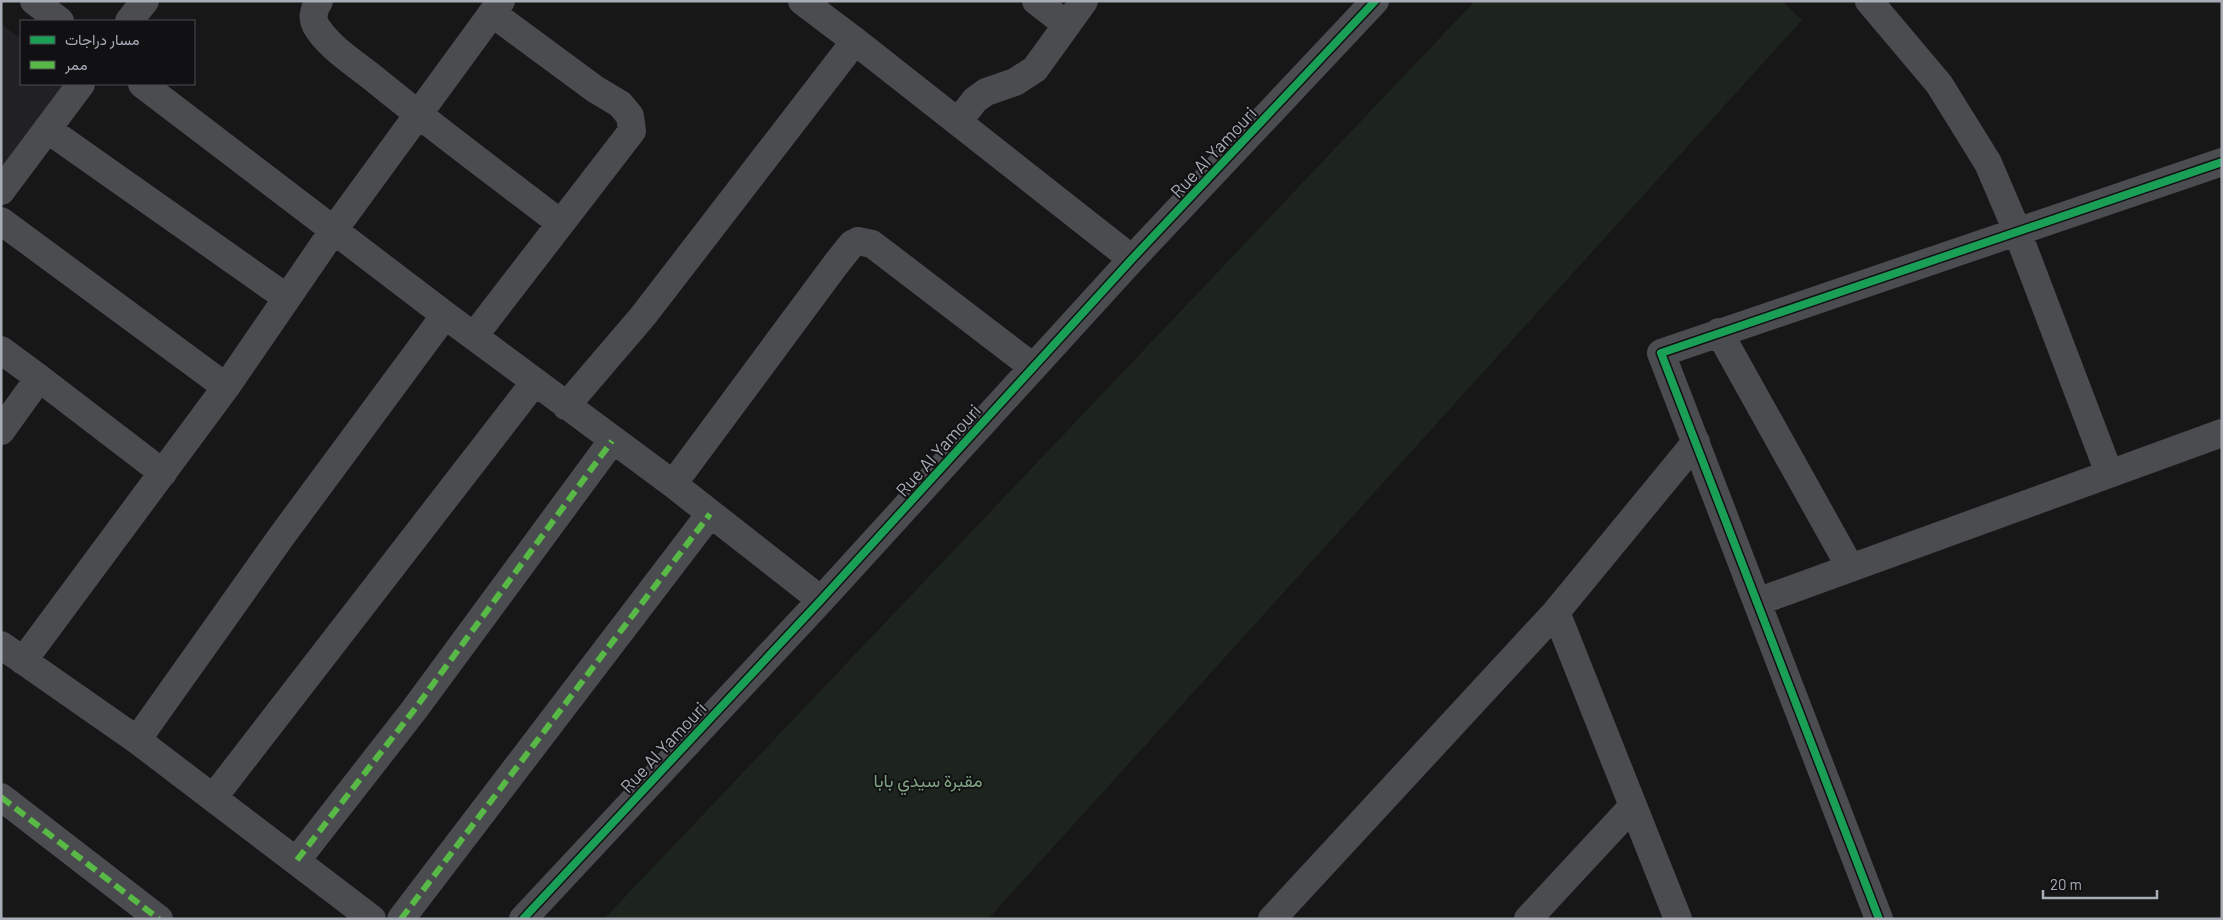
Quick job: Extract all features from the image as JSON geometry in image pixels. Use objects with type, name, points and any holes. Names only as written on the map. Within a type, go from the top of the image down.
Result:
[{"type":"street","points":[[34,1],[59,20]]},
{"type":"street","points":[[130,20],[145,1]]},
{"type":"street","points":[[319,1],[314,8],[313,16],[318,29],[336,48],[418,114],[560,223]]},
{"type":"street","points":[[802,1],[1132,259]]},
{"type":"street","points":[[1036,1],[1067,25]]},
{"type":"street","points":[[958,122],[975,100],[986,92],[1015,82],[1035,69],[1084,1]]},
{"type":"street","name":"Rue Al Yamouri","points":[[523,919],[821,600],[1132,259],[1375,1]]},
{"type":"street","points":[[1869,1],[1939,84],[1988,163],[2017,231],[2109,473]]},
{"type":"street","points":[[372,919],[137,740],[12,653],[163,473],[226,387],[333,231],[497,7],[595,89],[620,104],[630,116],[632,131],[474,336]]},
{"type":"street","points":[[566,406],[643,316],[855,41]]},
{"type":"street","points":[[1,191],[80,85]]},
{"type":"street","points":[[143,85],[333,231],[612,441],[673,484],[821,600]]},
{"type":"street","points":[[47,129],[287,298]]},
{"type":"street","points":[[1879,919],[1661,353],[2222,162]]},
{"type":"street","points":[[1,221],[226,387]]},
{"type":"street","points":[[673,484],[836,264],[852,244],[858,241],[872,244],[1033,367]]},
{"type":"street","points":[[137,740],[281,537],[445,315]]},
{"type":"street","points":[[1719,332],[1850,567]]},
{"type":"street","points":[[1,350],[163,473]]},
{"type":"street","points":[[1,431],[39,378]]},
{"type":"street","points":[[213,798],[534,382]]},
{"type":"street","points":[[1757,602],[2222,433]]},
{"type":"street","points":[[297,860],[414,710],[612,441]]},
{"type":"street","points":[[1272,919],[1556,612],[1696,442]]},
{"type":"street","points":[[401,919],[710,514]]},
{"type":"street","points":[[1556,612],[1678,919]]},
{"type":"street","points":[[1,797],[159,919]]},
{"type":"street","points":[[1528,919],[1633,806]]},
{"type":"shaded area","points":[[1,24],[20,38],[20,85],[68,85],[1,178]]},
{"type":"green space","name":"مقبرة سيدي بابا","points":[[1475,1],[1782,1],[1802,20],[988,919],[604,919]]},
{"type":"marked path","points":[[297,860],[414,710],[612,441]]},
{"type":"marked path","points":[[401,919],[710,514]]},
{"type":"marked path","points":[[1,797],[159,919]]},
{"type":"cycle path","points":[[523,919],[821,600],[1132,259],[1375,1]]},
{"type":"cycle path","points":[[1879,919],[1661,353],[2222,162]]}]
